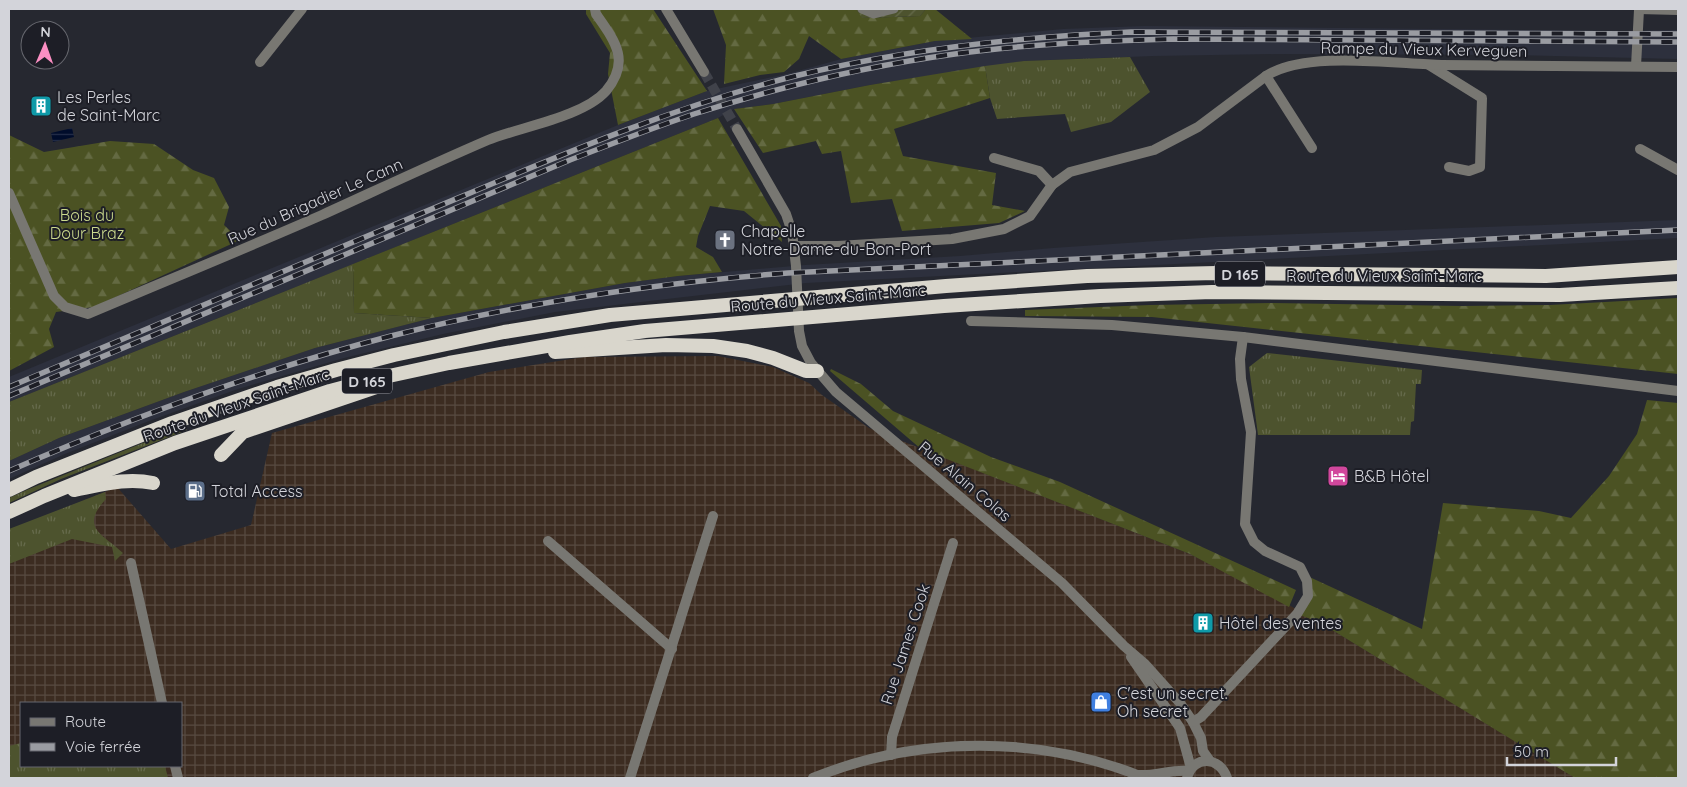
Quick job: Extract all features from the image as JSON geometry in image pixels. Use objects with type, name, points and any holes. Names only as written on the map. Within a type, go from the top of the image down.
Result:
[{"type":"highway","name":"Route du Vieux Saint-Marc","points":[[9,490],[36,477],[172,423],[277,387],[394,355],[504,332],[610,315],[946,286],[1087,276],[1216,273],[1546,276],[1678,267]]},
{"type":"highway","name":"Route du Vieux Saint-Marc","points":[[9,512],[175,443],[330,391],[449,363],[646,331],[804,317],[1100,296],[1212,292],[1560,295],[1678,288]]},
{"type":"highway","points":[[221,455],[243,432],[449,363],[590,350],[666,346],[713,346],[747,351],[781,360],[806,371],[817,371]]},
{"type":"highway","points":[[44,496],[124,480],[142,480],[153,483]]},
{"type":"street","points":[[260,62],[298,9]]},
{"type":"street","name":"Rue du Brigadier Le Cann","points":[[9,194],[54,296],[65,307],[88,314],[320,216],[490,140],[579,110],[605,92],[615,77],[620,62],[616,43],[596,14],[595,9]]},
{"type":"street","points":[[666,9],[704,72]]},
{"type":"street","points":[[862,9],[874,14],[894,9]]},
{"type":"street","points":[[1636,66],[1639,9],[1678,10]]},
{"type":"street","name":"Rampe du Vieux Kerveguen","points":[[794,246],[838,246],[952,239],[1004,229],[1030,216],[1052,185],[1070,172],[1154,150],[1198,127],[1266,76],[1275,70],[1288,66],[1347,60],[1428,64],[1678,67]]},
{"type":"street","points":[[1428,64],[1482,98],[1480,166],[1469,171],[1449,167]]},
{"type":"street","points":[[1266,76],[1312,148]]},
{"type":"street","name":"Rue Alain Colas","points":[[738,128],[786,214],[792,232],[799,331],[802,346],[808,360],[836,392],[1062,583],[1124,646],[1146,664],[1180,703],[1193,722],[1201,738],[1203,751],[1210,761]]},
{"type":"street","points":[[1640,150],[1678,170]]},
{"type":"street","points":[[994,158],[1039,171],[1052,185]]},
{"type":"street","points":[[971,321],[1112,325],[1243,337],[1678,391]]},
{"type":"street","points":[[1193,722],[1201,717],[1297,614],[1308,596],[1307,581],[1300,567],[1264,551],[1254,542],[1245,524],[1251,432],[1240,358],[1243,337]]},
{"type":"street","points":[[630,778],[713,516]]},
{"type":"street","points":[[548,540],[672,649]]},
{"type":"street","name":"Rue James Cook","points":[[891,755],[892,737],[953,543]]},
{"type":"street","points":[[131,563],[162,702]]},
{"type":"street","name":"Rue Alain Colas","points":[[1124,646],[1180,728],[1189,772]]},
{"type":"street","points":[[813,778],[854,764],[891,755],[910,751],[953,747],[1019,748],[1046,751],[1084,758],[1141,777],[1174,770],[1189,772],[1203,761],[1210,761],[1221,767],[1227,778]]},
{"type":"shaded area","points":[[1145,26],[1678,30],[1678,59],[1515,55],[1278,54],[1024,61],[734,109],[718,118],[9,402],[9,377],[618,125],[707,91],[791,73],[841,59],[935,41],[1063,29]]},
{"type":"shaded area","points":[[1678,220],[1678,238],[806,283],[555,312],[443,334],[344,358],[238,389],[65,454],[9,479],[9,461],[59,438],[184,392],[315,348],[432,318],[625,283],[678,276],[805,265],[960,256],[1216,237]]},
{"type":"shaded area","points":[[718,356],[773,367],[809,383],[822,395],[869,428],[1190,554],[1306,614],[1576,778],[9,778],[9,531],[117,487],[171,549],[251,525],[272,433],[489,372],[584,357]]},
{"type":"green space","points":[[586,9],[653,9],[707,91],[618,125],[608,74],[610,53],[586,14]]},
{"type":"green space","points":[[713,9],[856,9],[863,18],[920,16],[926,9],[935,9],[972,39],[935,41],[841,59],[809,36],[799,59],[784,72],[760,75],[724,84],[726,45]]},
{"type":"green space","points":[[856,9],[926,9],[920,16],[862,18]]},
{"type":"green space","points":[[1130,57],[1150,92],[1111,122],[1071,132],[1065,114],[997,119],[990,98],[985,66],[1024,61]]},
{"type":"green space","points":[[985,66],[990,98],[894,129],[903,156],[996,173],[992,205],[1025,211],[999,223],[902,231],[892,199],[851,203],[841,151],[822,154],[816,141],[763,153],[734,109],[773,104],[870,85]]},
{"type":"green space","points":[[718,118],[781,226],[782,242],[744,211],[710,206],[698,236],[696,247],[713,257],[722,272],[625,283],[432,318],[354,313],[353,264]]},
{"type":"green space","name":"Bois du Dour Braz","points":[[9,135],[44,152],[110,141],[154,144],[193,170],[214,178],[229,207],[224,225],[240,240],[94,307],[56,312],[49,329],[54,347],[9,371]]},
{"type":"green space","points":[[353,264],[354,313],[432,318],[315,348],[184,392],[59,438],[9,461],[9,402]]},
{"type":"green space","points":[[1678,298],[1678,374],[1152,317],[1025,316],[1025,310],[1150,305],[1272,303],[1462,306],[1550,305]]},
{"type":"green space","points":[[1267,353],[1422,370],[1421,384],[1416,384],[1414,421],[1411,422],[1410,435],[1258,435],[1249,367]]},
{"type":"green space","points":[[831,369],[861,384],[893,411],[991,457],[1060,482],[1296,590],[1289,607],[1190,554],[921,449],[830,371]]},
{"type":"green space","points":[[1647,400],[1678,403],[1678,778],[1575,778],[1319,622],[1297,614],[1308,596],[1303,574],[1422,629],[1443,503],[1539,511],[1571,518],[1609,476],[1637,434]]},
{"type":"green space","points":[[185,426],[187,430],[61,479],[9,503],[9,498],[29,489]]},
{"type":"green space","points":[[105,492],[106,499],[94,517],[94,524],[102,535],[123,553],[115,561],[112,547],[72,539],[9,564],[9,529]]},
{"type":"green space","points":[[20,743],[20,767],[165,767],[168,778],[9,778],[9,746]]},
{"type":"water","points":[[72,128],[74,137],[53,142],[51,133]]},
{"type":"tunnel","points":[[704,72],[737,129]]},
{"type":"railway","points":[[9,387],[509,177],[650,121],[746,89],[878,58],[1004,41],[1131,32],[1678,34]]},
{"type":"railway","points":[[9,396],[616,142],[726,104],[790,86],[856,71],[922,59],[1009,48],[1173,39],[1678,42]]},
{"type":"railway","points":[[9,471],[197,396],[342,349],[440,324],[588,296],[688,282],[788,273],[1678,230]]},
{"type":"place","name":"Les Perles de Saint-Marc","points":[[41,106]]},
{"type":"place","name":"Chapelle Notre-Dame-du-Bon-Port","points":[[725,240]]},
{"type":"place","name":"B&B Hôtel","points":[[1338,476]]},
{"type":"place","name":"Total Access","points":[[195,491]]},
{"type":"place","name":"Hôtel des ventes","points":[[1203,623]]},
{"type":"place","name":"C'est un secret. Oh secret","points":[[1101,702]]}]
